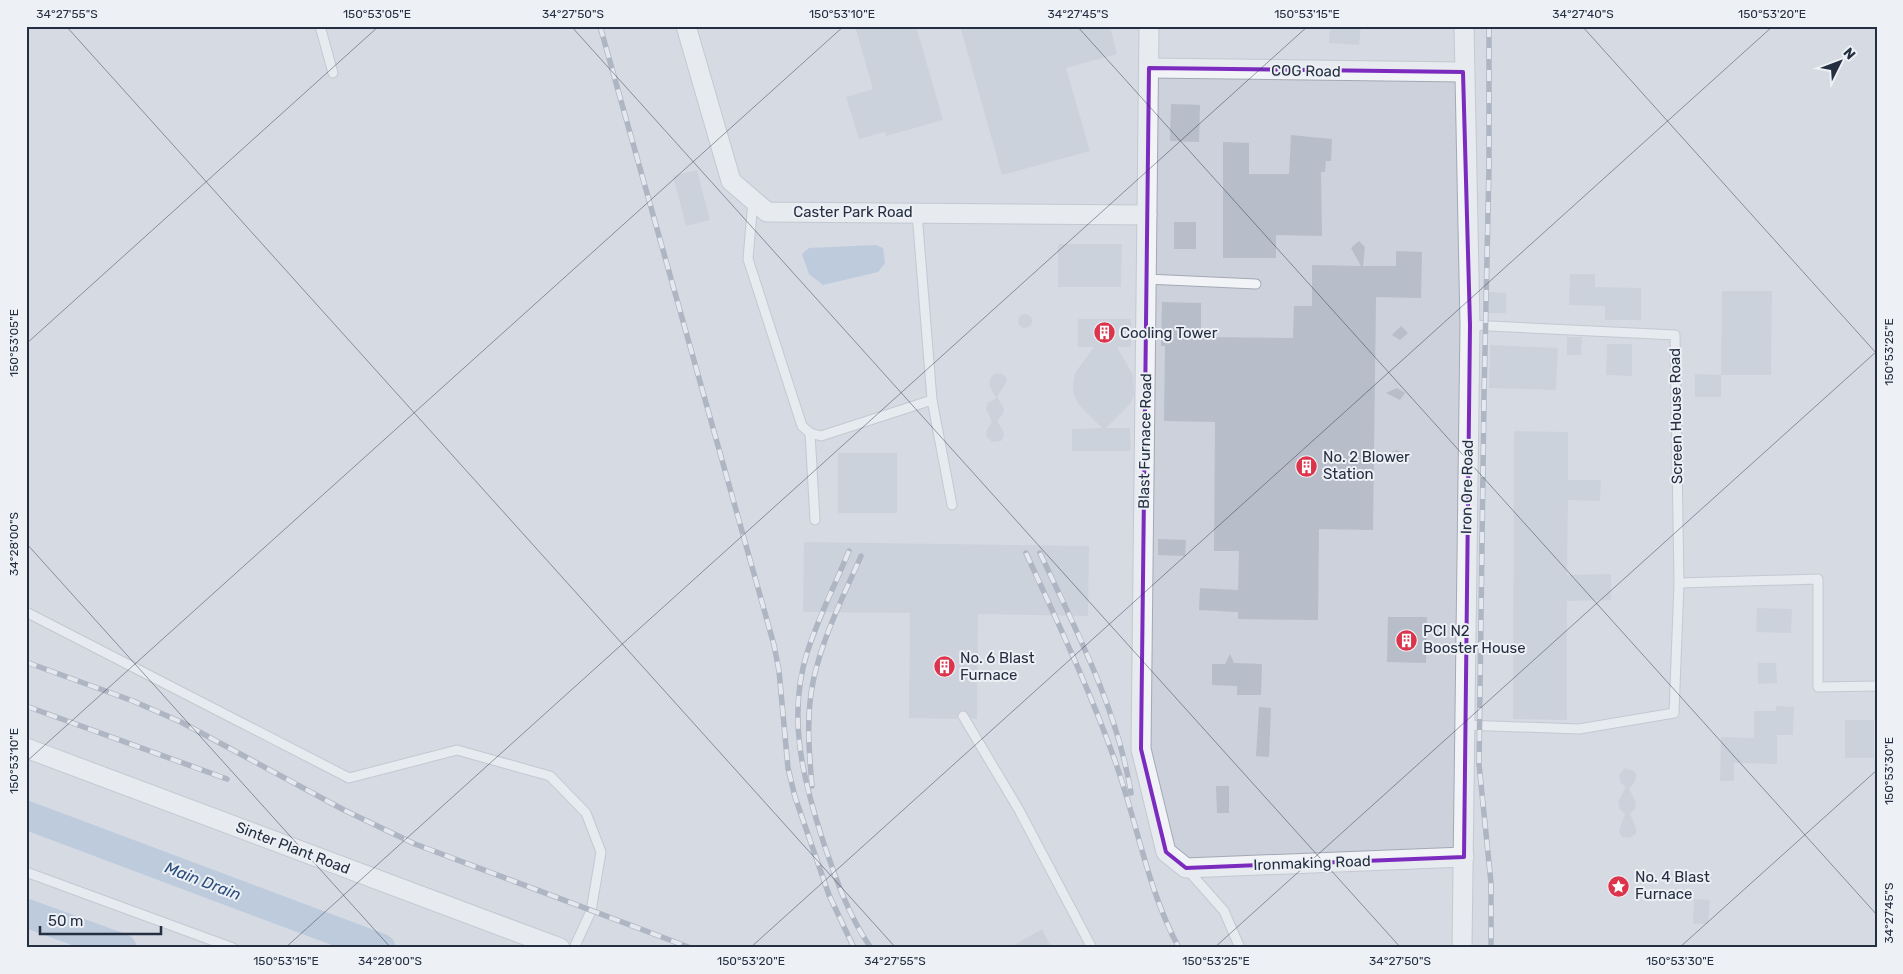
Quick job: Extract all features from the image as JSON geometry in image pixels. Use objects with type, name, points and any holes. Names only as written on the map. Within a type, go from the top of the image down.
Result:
[{"type":"street","name":"Caster Park Road","points":[[686,26],[731,181],[767,212],[1147,214]]},
{"type":"street","name":"Blast Furnace Road","points":[[1149,26],[1141,749],[1166,852],[1186,868]]},
{"type":"street","name":"Iron Ore Road","points":[[1462,948],[1470,325],[1464,26]]},
{"type":"street","name":"COG Road","points":[[1149,68],[1464,72]]},
{"type":"street","name":"Sinter Plant Road","points":[[26,748],[560,948]]},
{"type":"street","name":"Ironmaking Road","points":[[1186,868],[1464,856]]},
{"type":"lane","points":[[320,26],[333,73]]},
{"type":"lane","points":[[753,200],[748,259],[802,426],[810,433],[820,436],[932,400]]},
{"type":"lane","points":[[917,213],[932,400],[952,505]]},
{"type":"lane","points":[[1146,279],[1256,284]]},
{"type":"lane","name":"Screen House Road","points":[[1464,725],[1579,729],[1674,713],[1679,583],[1675,335],[1470,325]]},
{"type":"lane","points":[[810,433],[814,520]]},
{"type":"lane","points":[[1679,583],[1818,579],[1818,687],[1877,686]]},
{"type":"lane","points":[[26,612],[349,778],[457,750],[550,776],[586,813],[601,852],[591,911],[574,948]]},
{"type":"lane","points":[[963,716],[1019,810],[1092,948]]},
{"type":"lane","points":[[1186,868],[1224,911],[1240,948]]},
{"type":"lane","points":[[26,872],[233,948]]},
{"type":"highlighted area","points":[[1149,68],[1463,72],[1470,325],[1464,857],[1186,868],[1166,852],[1141,749]]},
{"type":"shaded area","points":[[26,26],[1877,26],[1877,948],[26,948]]},
{"type":"water","points":[[876,245],[883,248],[885,263],[878,272],[823,285],[809,274],[802,254],[809,248]]},
{"type":"building","points":[[855,26],[916,26],[943,120],[886,136],[885,132],[859,139],[846,97],[873,89]]},
{"type":"building","points":[[960,26],[1110,26],[1117,54],[1066,68],[1090,151],[1002,175]]},
{"type":"building","points":[[1330,26],[1361,26],[1359,45],[1329,43]]},
{"type":"building","points":[[1171,104],[1200,105],[1199,142],[1170,141]]},
{"type":"building","points":[[1291,135],[1332,139],[1331,161],[1326,161],[1325,172],[1321,172],[1322,236],[1276,235],[1276,258],[1223,258],[1223,142],[1249,143],[1249,174],[1289,174]]},
{"type":"building","points":[[697,170],[710,220],[686,226],[673,176]]},
{"type":"building","points":[[1174,222],[1196,222],[1196,249],[1174,249]]},
{"type":"building","name":"No. 2 Blower Station","points":[[1359,241],[1365,247],[1363,266],[1396,266],[1396,251],[1422,252],[1421,298],[1376,297],[1373,530],[1319,529],[1318,620],[1238,619],[1238,612],[1199,610],[1200,588],[1238,590],[1239,551],[1214,551],[1215,422],[1164,421],[1165,346],[1161,346],[1162,302],[1201,303],[1201,337],[1293,338],[1294,306],[1312,306],[1312,265],[1361,266],[1351,248]]},
{"type":"building","points":[[1058,244],[1122,244],[1121,287],[1058,287]]},
{"type":"building","points":[[1570,274],[1595,274],[1595,287],[1641,288],[1641,320],[1605,320],[1605,306],[1569,305]]},
{"type":"building","points":[[1722,291],[1772,291],[1771,375],[1721,375]]},
{"type":"building","points":[[1489,292],[1506,293],[1506,313],[1489,313]]},
{"type":"building","points":[[1025,314],[1030,316],[1032,321],[1030,326],[1025,328],[1020,326],[1018,321],[1020,316]]},
{"type":"building","points":[[1078,319],[1131,319],[1131,347],[1117,347],[1133,375],[1134,396],[1130,404],[1106,428],[1130,428],[1131,451],[1072,451],[1072,429],[1102,428],[1078,404],[1074,394],[1075,373],[1094,347],[1078,347]]},
{"type":"building","points":[[1401,326],[1408,333],[1400,340],[1392,335]]},
{"type":"building","points":[[1567,337],[1582,337],[1581,355],[1567,355]]},
{"type":"building","points":[[1607,344],[1632,344],[1632,376],[1606,375]]},
{"type":"building","points":[[1490,345],[1558,348],[1556,390],[1489,388]]},
{"type":"building","points":[[1000,373],[1005,376],[1007,381],[997,397],[1004,409],[1003,414],[997,421],[1003,430],[1004,436],[1001,441],[992,442],[986,436],[992,422],[986,409],[988,403],[996,398],[989,385],[990,379],[994,374]]},
{"type":"building","points":[[1695,374],[1721,375],[1721,397],[1695,397]]},
{"type":"building","points":[[1397,388],[1405,393],[1400,400],[1386,393]]},
{"type":"building","points":[[1514,431],[1568,432],[1568,480],[1601,480],[1600,501],[1568,500],[1567,575],[1611,574],[1611,600],[1567,601],[1567,720],[1513,719]]},
{"type":"building","points":[[1396,450],[1402,452],[1404,456],[1397,463],[1385,455]]},
{"type":"building","points":[[838,453],[897,453],[897,513],[838,513]]},
{"type":"building","points":[[1158,539],[1186,540],[1185,556],[1158,555]]},
{"type":"building","name":"No. 6 Blast Furnace","points":[[804,542],[1089,546],[1088,616],[978,614],[977,719],[972,719],[963,710],[958,713],[957,719],[909,718],[910,613],[803,612]]},
{"type":"building","points":[[1757,608],[1792,609],[1791,633],[1756,632]]},
{"type":"building","name":"PCI N2 Booster House","points":[[1388,617],[1427,617],[1426,663],[1387,662]]},
{"type":"building","points":[[1230,654],[1234,663],[1262,664],[1261,695],[1237,695],[1237,686],[1212,685],[1212,664],[1225,664]]},
{"type":"building","points":[[1758,663],[1776,663],[1777,683],[1758,684]]},
{"type":"building","points":[[1776,706],[1794,707],[1793,735],[1777,735],[1777,764],[1734,763],[1734,781],[1720,781],[1721,737],[1754,738],[1754,711],[1776,711]]},
{"type":"building","points":[[1259,707],[1271,708],[1269,757],[1256,756]]},
{"type":"building","points":[[1845,720],[1874,720],[1874,758],[1845,758]]},
{"type":"building","points":[[1625,768],[1634,771],[1636,775],[1635,781],[1629,789],[1636,802],[1635,808],[1630,814],[1636,828],[1636,834],[1629,838],[1622,837],[1619,831],[1625,814],[1620,809],[1618,802],[1626,787],[1620,782],[1619,775]]},
{"type":"building","points":[[1216,786],[1229,786],[1229,813],[1217,813]]},
{"type":"building","points":[[1694,899],[1710,900],[1708,924],[1693,924]]},
{"type":"building","points":[[1042,929],[1052,948],[1009,948]]},
{"type":"waterway","name":"Main Drain","points":[[26,815],[381,948]]},
{"type":"waterway","points":[[26,913],[122,948]]},
{"type":"railway","points":[[600,26],[774,645],[779,671],[788,768],[795,797],[829,895],[854,948]]},
{"type":"railway","points":[[1489,26],[1489,166],[1479,764],[1491,883],[1491,948]]},
{"type":"railway","points":[[849,551],[821,614],[807,653],[801,677],[798,724],[804,771],[823,841],[849,910],[871,948]]},
{"type":"railway","points":[[1026,553],[1094,706],[1122,782],[1150,879],[1179,948]]},
{"type":"railway","points":[[1040,553],[1081,640],[1106,700],[1125,761],[1131,793]]},
{"type":"railway","points":[[812,786],[809,721],[813,682],[827,634],[861,556]]},
{"type":"railway","points":[[26,662],[133,701],[181,722],[344,810],[415,844],[691,948]]},
{"type":"railway","points":[[26,706],[227,779]]},
{"type":"place","name":"Cooling Tower","points":[[1104,333]]},
{"type":"place","name":"No. 2 Blower Station","points":[[1307,466]]},
{"type":"place","name":"PCI N2 Booster House","points":[[1407,640]]},
{"type":"place","name":"No. 6 Blast Furnace","points":[[944,667]]},
{"type":"place","name":"No. 4 Blast Furnace","points":[[1619,886]]}]
